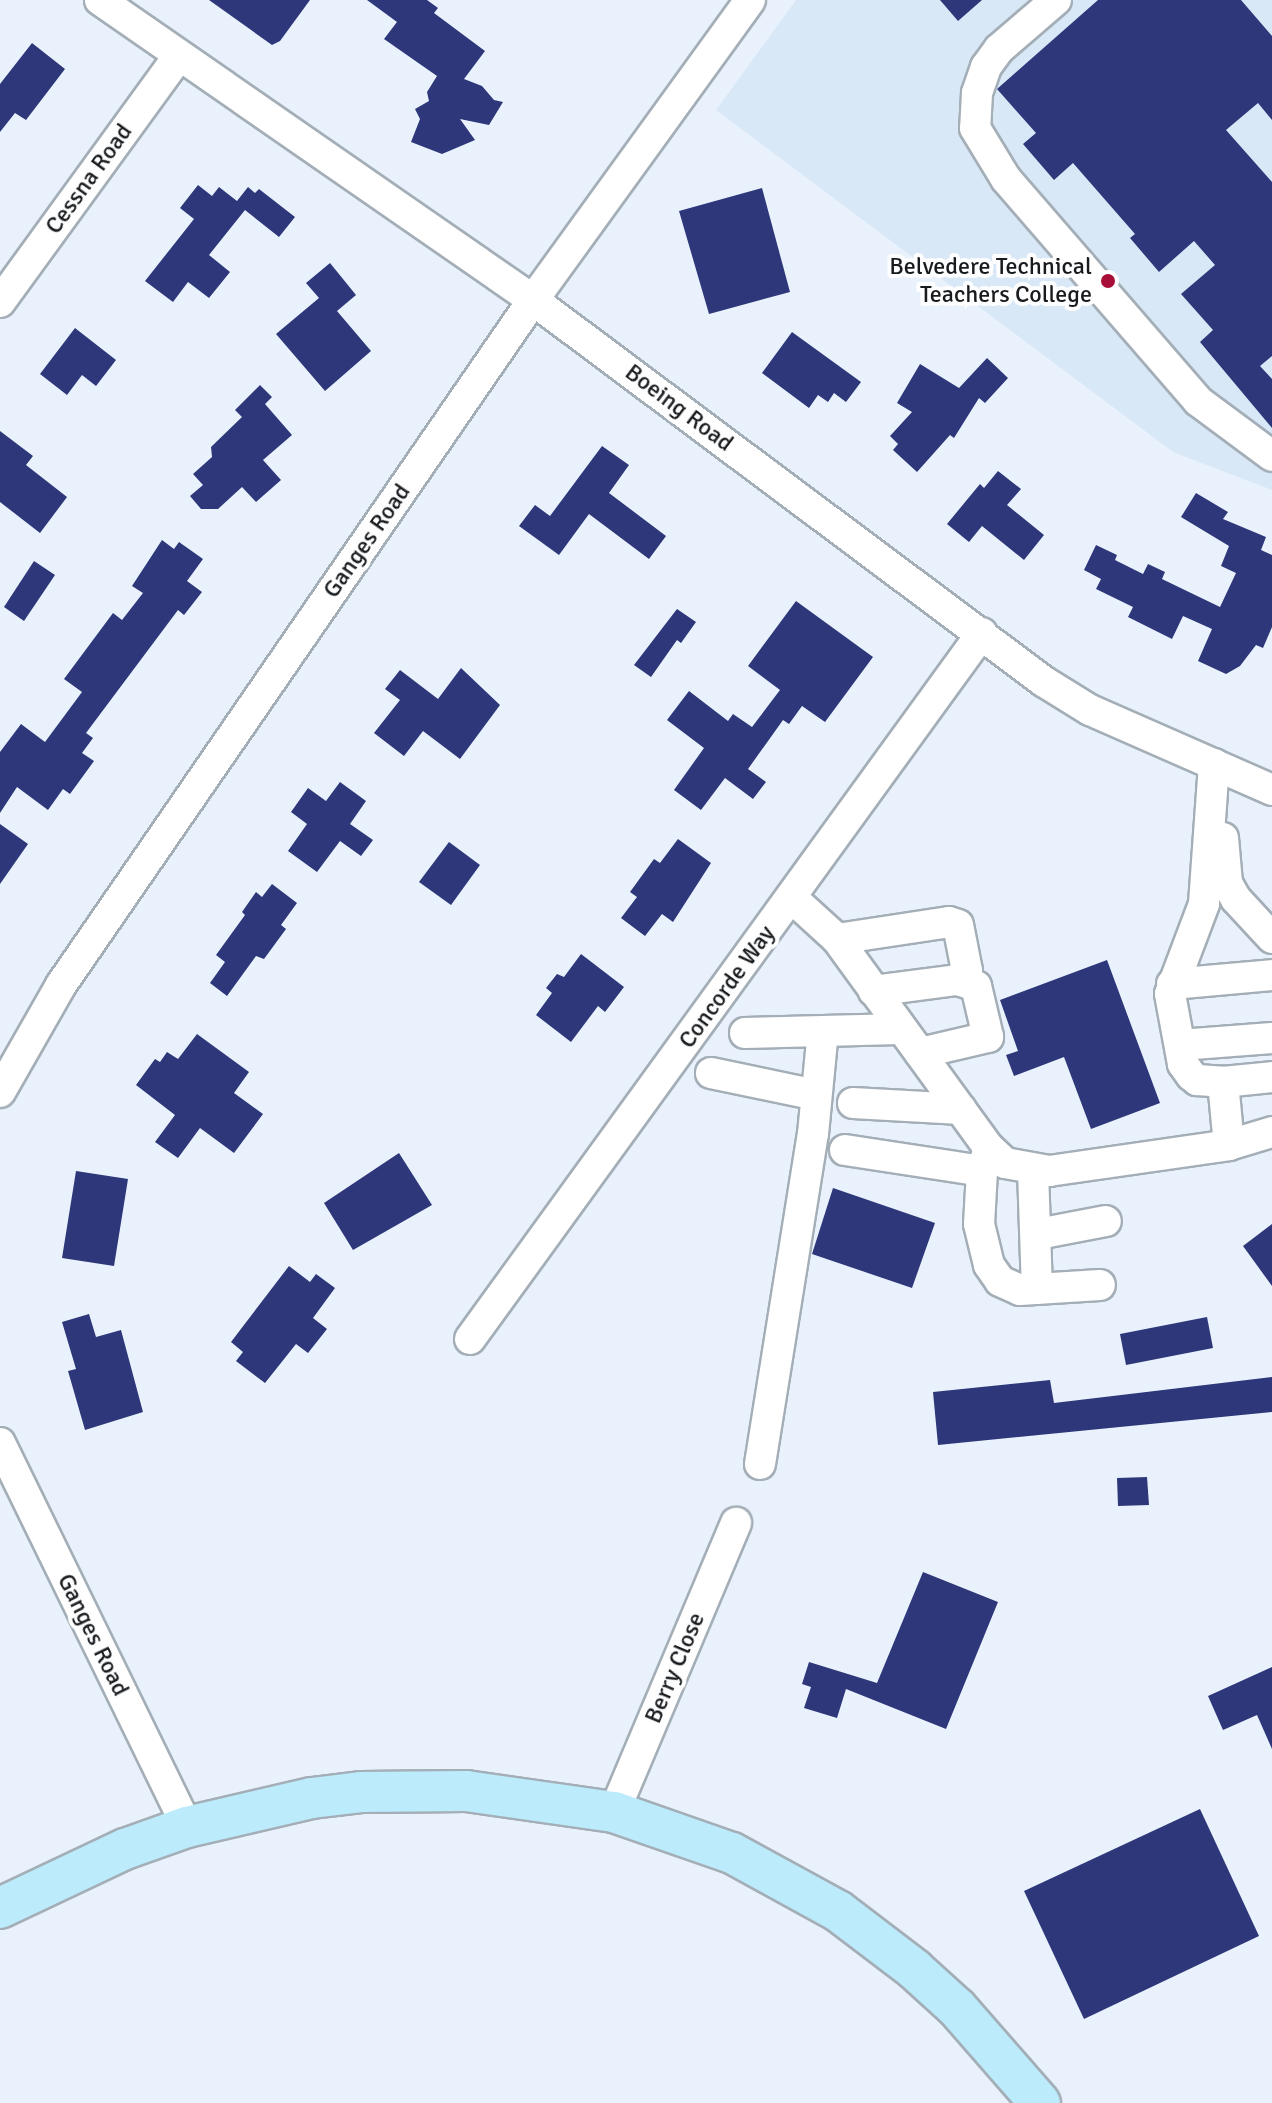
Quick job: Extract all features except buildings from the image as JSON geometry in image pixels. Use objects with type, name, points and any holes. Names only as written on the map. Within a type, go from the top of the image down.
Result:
[{"type":"main road","points":[[0,1908],[125,1849],[249,1809],[361,1792],[466,1791],[614,1812],[732,1853],[838,1911],[914,1969],[957,2008],[1040,2103]]},
{"type":"street","name":"Boeing Road","points":[[100,0],[178,57],[533,300],[1066,697],[1272,790]]},
{"type":"street","name":"Ganges Road","points":[[0,1092],[61,985],[533,300],[750,0]]},
{"type":"street","points":[[1056,0],[999,49],[986,67],[977,93],[975,128],[1006,179],[1198,401],[1272,456]]},
{"type":"street","name":"Cessna Road","points":[[0,302],[178,57]]},
{"type":"street","name":"Concorde Way","points":[[470,1339],[982,633]]},
{"type":"street","points":[[1223,768],[1223,839],[1227,883],[1236,899],[1272,938]]},
{"type":"street","points":[[1223,768],[1204,904],[1170,994],[1183,1064],[1197,1080],[1223,1082],[1272,1077]]},
{"type":"street","points":[[792,898],[837,939],[961,1109],[986,1160],[979,1224],[989,1265],[1000,1281],[1020,1290],[1100,1285]]},
{"type":"street","points":[[1204,904],[1236,899]]},
{"type":"street","points":[[837,939],[955,923],[967,971],[957,980]]},
{"type":"street","points":[[1172,984],[1272,975]]},
{"type":"street","points":[[874,991],[957,980],[976,986],[988,1037],[920,1053]]},
{"type":"street","points":[[745,1033],[900,1029]]},
{"type":"street","points":[[760,1464],[813,1134],[823,1031]]},
{"type":"street","points":[[1180,1045],[1272,1038]]},
{"type":"street","points":[[711,1073],[816,1095]]},
{"type":"street","points":[[1223,1082],[1229,1145]]},
{"type":"street","points":[[853,1103],[961,1109]]},
{"type":"street","points":[[845,1150],[986,1160],[1033,1170],[1066,1169],[1229,1145],[1272,1132]]},
{"type":"street","points":[[1033,1170],[1038,1234],[1037,1289]]},
{"type":"street","points":[[1038,1234],[1106,1221]]},
{"type":"street","name":"Ganges Road","points":[[0,1443],[187,1827]]},
{"type":"street","name":"Berry Close","points":[[614,1812],[736,1523]]},
{"type":"shaded area","name":"Belvedere Technical Teachers College","points":[[796,0],[1272,0],[1272,490],[1173,452],[716,110]]},
{"type":"place","name":"Belvedere Technical Teachers College","points":[[1108,281]]}]
